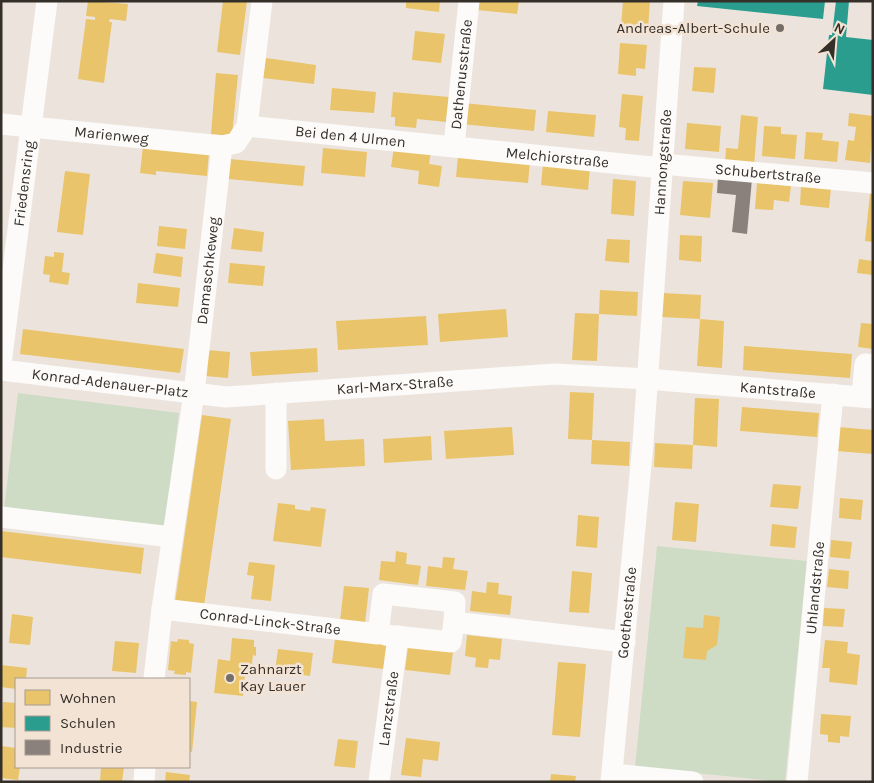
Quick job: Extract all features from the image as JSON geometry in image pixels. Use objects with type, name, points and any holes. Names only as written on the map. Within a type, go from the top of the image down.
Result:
[{"type":"street","name":"Friedensring","points":[[1,364],[47,1]]},
{"type":"street","points":[[222,146],[236,143],[247,126],[262,1]]},
{"type":"street","name":"Dathenusstraße","points":[[454,146],[469,1]]},
{"type":"street","name":"Hannongstraße","points":[[647,379],[674,1]]},
{"type":"street","name":"Marienweg","points":[[1,124],[222,146]]},
{"type":"street","name":"Bei den 4 Ulmen","points":[[247,126],[454,146]]},
{"type":"street","name":"Damaschkeweg","points":[[194,393],[222,146]]},
{"type":"street","name":"Melchiorstraße","points":[[454,146],[652,167],[662,164]]},
{"type":"street","name":"Schubertstraße","points":[[662,164],[873,183]]},
{"type":"street","name":"Kantstraße","points":[[647,379],[867,397],[865,364],[873,364]]},
{"type":"street","name":"Konrad-Adenauer-Platz","points":[[1,370],[194,393],[172,537],[154,678]]},
{"type":"street","name":"Karl-Marx-Straße","points":[[194,393],[226,397],[555,374],[647,379]]},
{"type":"street","name":"Goethestraße","points":[[611,778],[643,443],[647,379]]},
{"type":"street","points":[[276,394],[276,469]]},
{"type":"street","name":"Uhlandstraße","points":[[798,782],[832,394]]},
{"type":"street","points":[[1,516],[172,537]]},
{"type":"street","points":[[388,635],[383,594],[455,602],[454,622],[625,642]]},
{"type":"street","name":"Conrad-Linck-Straße","points":[[162,609],[451,642],[454,622]]},
{"type":"street","name":"Lanzstraße","points":[[379,782],[388,635]]},
{"type":"street","points":[[144,782],[145,768]]},
{"type":"street","points":[[611,778],[693,782]]},
{"type":"green space","points":[[18,393],[179,413],[165,527],[4,509]]},
{"type":"green space","points":[[657,546],[807,561],[785,782],[635,767]]},
{"type":"building: Wohnen","points":[[88,1],[128,4],[126,21],[110,19],[109,22],[112,22],[104,83],[78,79],[86,19],[95,20],[95,17],[86,16]]},
{"type":"building: Wohnen","points":[[223,1],[247,1],[240,55],[217,52]]},
{"type":"building: Wohnen","points":[[406,1],[440,1],[439,12],[406,8]]},
{"type":"building: Wohnen","points":[[478,1],[519,1],[517,14],[477,10]]},
{"type":"building: Wohnen","points":[[623,1],[650,1],[648,29],[621,27]]},
{"type":"building: Wohnen","points":[[415,31],[445,34],[441,63],[412,60]]},
{"type":"building: Wohnen","points":[[620,43],[647,45],[645,69],[636,68],[636,76],[618,74]]},
{"type":"building: Wohnen","points":[[266,58],[316,65],[314,84],[263,78]]},
{"type":"building: Wohnen","points":[[694,67],[716,68],[714,93],[692,91]]},
{"type":"building: Wohnen","points":[[216,73],[238,75],[232,136],[211,134]]},
{"type":"building: Wohnen","points":[[332,88],[376,92],[374,113],[330,110]]},
{"type":"building: Wohnen","points":[[393,92],[449,97],[446,122],[417,119],[416,128],[395,126],[395,117],[391,117]]},
{"type":"building: Wohnen","points":[[622,94],[643,96],[639,141],[625,140],[626,128],[619,127]]},
{"type":"building: Wohnen","points":[[463,103],[536,110],[534,131],[461,124]]},
{"type":"building: Wohnen","points":[[548,111],[596,115],[594,137],[546,132]]},
{"type":"building: Wohnen","points":[[849,113],[873,116],[870,163],[845,160],[848,140],[854,141],[856,127],[848,126]]},
{"type":"building: Wohnen","points":[[741,115],[758,117],[754,166],[725,163],[726,148],[738,149]]},
{"type":"building: Wohnen","points":[[687,123],[721,126],[719,152],[685,149]]},
{"type":"building: Wohnen","points":[[764,126],[781,127],[781,134],[797,135],[795,159],[762,156]]},
{"type":"building: Wohnen","points":[[806,132],[823,133],[822,140],[839,142],[837,162],[804,159]]},
{"type":"building: Wohnen","points":[[143,146],[209,152],[207,176],[156,171],[156,175],[140,173]]},
{"type":"building: Wohnen","points":[[394,147],[431,152],[429,164],[442,166],[439,187],[418,184],[419,171],[391,167]]},
{"type":"building: Wohnen","points":[[323,148],[367,152],[365,177],[321,173]]},
{"type":"building: Wohnen","points":[[458,156],[530,162],[528,183],[456,177]]},
{"type":"building: Wohnen","points":[[230,159],[305,166],[303,186],[228,179]]},
{"type":"building: Wohnen","points":[[543,164],[590,168],[588,190],[541,185]]},
{"type":"building: Wohnen","points":[[65,171],[90,174],[83,235],[57,232]]},
{"type":"building: Wohnen","points":[[613,179],[636,181],[634,216],[611,214]]},
{"type":"building: Wohnen","points":[[683,181],[713,183],[710,218],[680,215]]},
{"type":"building: Wohnen","points":[[757,183],[791,186],[789,202],[774,200],[773,210],[755,209]]},
{"type":"building: Wohnen","points":[[801,185],[831,188],[829,208],[800,205]]},
{"type":"building: Wohnen","points":[[870,194],[873,194],[873,242],[865,241]]},
{"type":"building: Wohnen","points":[[159,226],[187,229],[185,249],[157,246]]},
{"type":"building: Wohnen","points":[[234,228],[264,232],[262,252],[231,249]]},
{"type":"building: Wohnen","points":[[680,235],[702,236],[701,262],[679,260]]},
{"type":"building: Wohnen","points":[[607,239],[630,240],[629,263],[605,261]]},
{"type":"building: Wohnen","points":[[54,252],[64,253],[62,272],[70,273],[68,285],[49,282],[50,275],[43,274],[45,256],[54,257]]},
{"type":"building: Wohnen","points":[[156,253],[183,257],[181,277],[153,273]]},
{"type":"building: Wohnen","points":[[859,259],[873,261],[873,275],[857,273]]},
{"type":"building: Wohnen","points":[[230,263],[265,266],[263,286],[228,283]]},
{"type":"building: Wohnen","points":[[138,283],[180,288],[178,307],[136,303]]},
{"type":"building: Wohnen","points":[[600,290],[638,292],[637,316],[599,314]]},
{"type":"building: Wohnen","points":[[663,293],[701,295],[700,319],[662,317]]},
{"type":"building: Wohnen","points":[[506,309],[508,337],[440,342],[438,314]]},
{"type":"building: Wohnen","points":[[575,313],[599,314],[597,361],[572,360]]},
{"type":"building: Wohnen","points":[[426,316],[428,345],[338,350],[336,321]]},
{"type":"building: Wohnen","points":[[700,319],[724,321],[722,368],[697,366]]},
{"type":"building: Wohnen","points":[[861,323],[873,324],[873,349],[858,347]]},
{"type":"building: Wohnen","points":[[23,329],[184,349],[180,373],[20,354]]},
{"type":"building: Wohnen","points":[[744,346],[852,354],[850,378],[743,370]]},
{"type":"building: Wohnen","points":[[317,348],[318,372],[252,376],[250,352]]},
{"type":"building: Wohnen","points":[[207,350],[230,352],[228,378],[205,376]]},
{"type":"building: Wohnen","points":[[570,392],[594,393],[592,440],[568,439]]},
{"type":"building: Wohnen","points":[[695,398],[719,399],[717,447],[693,445]]},
{"type":"building: Wohnen","points":[[742,407],[819,413],[817,437],[740,431]]},
{"type":"building: Wohnen","points":[[202,415],[231,419],[204,606],[175,602]]},
{"type":"building: Wohnen","points":[[324,419],[325,441],[364,439],[365,466],[291,470],[288,421]]},
{"type":"building: Wohnen","points":[[512,427],[514,455],[446,459],[444,431]]},
{"type":"building: Wohnen","points":[[838,427],[873,430],[873,454],[836,451]]},
{"type":"building: Wohnen","points":[[431,436],[432,460],[384,463],[383,439]]},
{"type":"building: Wohnen","points":[[592,440],[630,442],[629,466],[591,464]]},
{"type":"building: Wohnen","points":[[655,443],[693,445],[692,469],[654,467]]},
{"type":"building: Wohnen","points":[[773,484],[801,486],[798,509],[770,507]]},
{"type":"building: Wohnen","points":[[840,498],[863,500],[861,520],[839,518]]},
{"type":"building: Wohnen","points":[[675,502],[699,504],[696,542],[672,540]]},
{"type":"building: Wohnen","points":[[278,503],[295,505],[295,509],[310,511],[311,507],[326,509],[321,547],[273,541]]},
{"type":"building: Wohnen","points":[[578,515],[599,517],[597,548],[576,546]]},
{"type":"building: Wohnen","points":[[772,524],[797,527],[795,548],[770,546]]},
{"type":"building: Wohnen","points":[[1,531],[144,548],[141,574],[1,557]]},
{"type":"building: Wohnen","points":[[831,540],[852,542],[850,559],[830,557]]},
{"type":"building: Wohnen","points":[[396,551],[407,553],[406,564],[421,566],[418,585],[379,580],[381,561],[395,562]]},
{"type":"building: Wohnen","points":[[443,557],[455,558],[453,569],[468,571],[465,590],[426,586],[428,566],[442,568]]},
{"type":"building: Wohnen","points":[[249,562],[275,565],[271,601],[251,599],[254,576],[247,575]]},
{"type":"building: Wohnen","points":[[829,569],[849,571],[848,589],[827,587]]},
{"type":"building: Wohnen","points":[[572,571],[592,573],[589,613],[569,612]]},
{"type":"building: Wohnen","points":[[487,582],[499,583],[498,594],[512,596],[510,615],[470,611],[472,591],[486,593]]},
{"type":"building: Wohnen","points":[[344,586],[369,588],[365,623],[340,621]]},
{"type":"building: Wohnen","points":[[824,608],[845,609],[843,627],[823,626]]},
{"type":"building: Wohnen","points":[[12,614],[33,617],[30,645],[9,643]]},
{"type":"building: Wohnen","points":[[704,615],[720,617],[717,645],[707,651],[706,660],[683,658],[686,627],[703,628]]},
{"type":"building: Wohnen","points":[[467,635],[502,639],[500,660],[489,659],[488,668],[475,667],[476,658],[465,656]]},
{"type":"building: Wohnen","name":"Zahnarzt Kay Lauer","points":[[232,638],[254,640],[254,647],[256,647],[256,656],[253,655],[252,664],[246,663],[243,696],[214,693],[218,659],[230,661]]},
{"type":"building: Wohnen","points":[[335,638],[387,644],[384,669],[332,663]]},
{"type":"building: Wohnen","points":[[178,639],[189,640],[189,643],[194,644],[191,673],[186,672],[186,675],[174,674],[175,671],[168,670],[171,641],[177,642]]},
{"type":"building: Wohnen","points":[[825,640],[848,642],[847,653],[860,655],[857,685],[829,682],[830,668],[822,668]]},
{"type":"building: Wohnen","points":[[115,641],[139,643],[136,673],[112,671]]},
{"type":"building: Wohnen","points":[[408,647],[453,652],[450,675],[405,670]]},
{"type":"building: Wohnen","points":[[278,649],[313,653],[310,676],[275,671]]},
{"type":"building: Wohnen","points":[[558,662],[586,664],[580,737],[552,735]]},
{"type":"building: Wohnen","points":[[1,665],[27,668],[26,678],[15,678],[15,689],[1,687]]},
{"type":"building: Wohnen","points":[[190,701],[197,702],[192,752],[190,751]]},
{"type":"building: Wohnen","points":[[3,702],[15,703],[15,728],[1,727]]},
{"type":"building: Wohnen","points":[[821,714],[851,716],[849,737],[840,736],[840,743],[828,742],[828,735],[820,734]]},
{"type":"building: Wohnen","points":[[406,738],[440,742],[438,761],[423,759],[421,777],[401,775]]},
{"type":"building: Wohnen","points":[[338,739],[358,741],[355,768],[334,766]]},
{"type":"building: Wohnen","points":[[1,746],[15,748],[15,768],[20,768],[18,780],[1,778]]},
{"type":"building: Wohnen","points":[[101,768],[124,768],[122,782],[100,782]]},
{"type":"building: Wohnen","points":[[166,772],[190,775],[189,782],[165,782]]},
{"type":"building: Wohnen","points":[[551,774],[576,776],[575,782],[550,782]]},
{"type":"building: Schulen","points":[[698,1],[825,1],[823,19],[697,6]]},
{"type":"building: Schulen","points":[[836,1],[849,1],[846,37],[873,40],[873,95],[823,89],[829,35],[832,35]]},
{"type":"building: Industrie","points":[[718,176],[752,179],[747,234],[732,232],[736,195],[717,193]]},
{"type":"place","name":"Andreas-Albert-Schule","points":[[780,28]]},
{"type":"place","name":"Zahnarzt Kay Lauer","points":[[230,678]]}]
